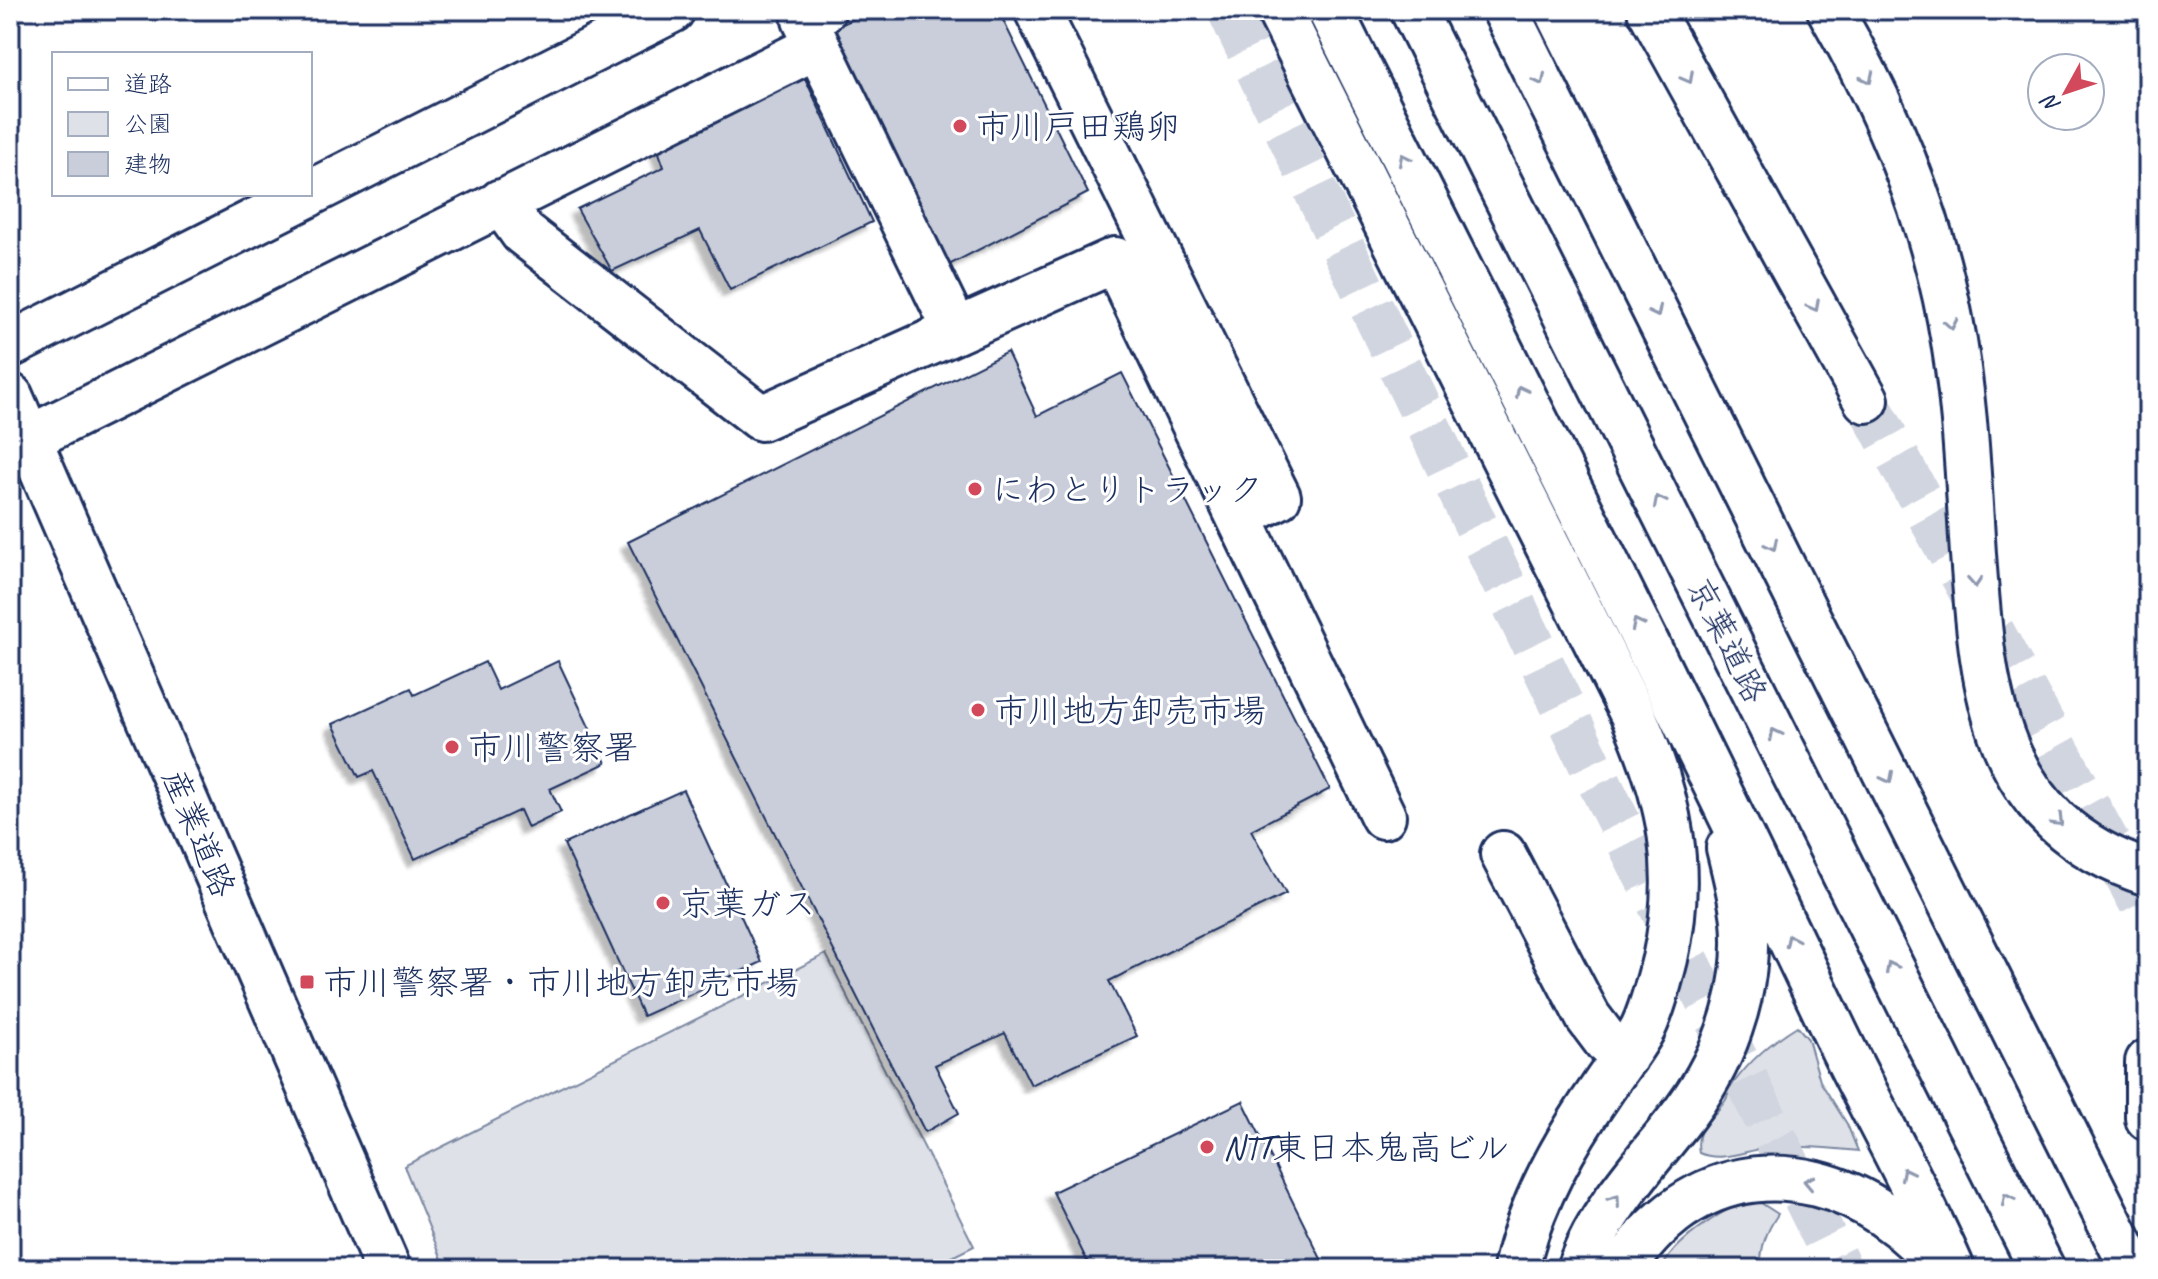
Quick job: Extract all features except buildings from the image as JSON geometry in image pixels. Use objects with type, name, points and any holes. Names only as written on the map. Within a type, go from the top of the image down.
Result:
[{"type":"main road","points":[[312,192],[672,10]]},
{"type":"main road","points":[[1037,10],[1278,497],[1239,517]]},
{"type":"main road","points":[[1279,10],[1634,717],[1662,788],[1671,827],[1674,899],[1659,983],[1643,1027],[1579,1124],[1556,1166],[1535,1211],[1516,1269]]},
{"type":"main road","points":[[1330,10],[1672,693],[1952,1269]]},
{"type":"main road","name":"京葉道路","points":[[1413,10],[2042,1269]]},
{"type":"main road","points":[[1505,10],[2133,1269]]},
{"type":"main road","points":[[1650,10],[1866,400]]},
{"type":"main road","points":[[1830,10],[1866,73],[1895,138],[1918,196],[1939,266],[1958,364],[1979,637],[1987,689],[2000,734],[2015,767],[2036,798],[2063,828],[2094,850],[2148,873]]},
{"type":"main road","points":[[28,439],[501,202],[820,28],[956,331]]},
{"type":"main road","points":[[10,345],[305,196]]},
{"type":"main road","points":[[501,202],[523,233],[761,418],[1115,260],[1383,816]]},
{"type":"main road","name":"産業道路","points":[[10,396],[388,1269]]},
{"type":"main road","points":[[1579,1269],[1588,1244],[1606,1213],[1679,1121],[1707,1079],[1725,1044],[1736,1009],[1742,972],[1744,921],[1729,849],[1672,693]]},
{"type":"main road","points":[[1503,854],[1588,1017],[1606,1041],[1625,1057]]},
{"type":"main road","points":[[2148,1062],[2148,1118]]},
{"type":"main road","points":[[1626,1269],[1653,1229],[1682,1206],[1711,1190],[1739,1181],[1770,1178],[1801,1180],[1833,1188],[1867,1204],[1895,1223],[1941,1269]]},
{"type":"green space","points":[[826,954],[974,1246],[928,1269],[446,1269],[404,1166]]},
{"type":"green space","points":[[1797,1026],[1808,1039],[1820,1081],[1847,1124],[1858,1151],[1791,1147],[1716,1157],[1699,1153],[1701,1130],[1725,1101],[1733,1084],[1762,1052]]},
{"type":"green space","points":[[1746,1201],[1761,1203],[1778,1214],[1765,1240],[1761,1269],[1662,1269],[1675,1249],[1698,1229]]},
{"type":"tunnel","points":[[1229,10],[1598,780],[1840,1269]]},
{"type":"tunnel","points":[[1866,400],[2148,916]]},
{"type":"place","name":"市川戸田鶏卵","points":[[960,126]]},
{"type":"place","name":"にわとりトラック","points":[[975,489]]},
{"type":"place","name":"市川地方卸売市場","points":[[978,710]]},
{"type":"place","name":"市川警察署","points":[[452,747]]},
{"type":"place","name":"京葉ガス","points":[[663,903]]},
{"type":"place","name":"市川警察署・市川地方卸売市場","points":[[307,982]]},
{"type":"place","name":"NTT東日本鬼高ビル","points":[[1207,1147]]}]
